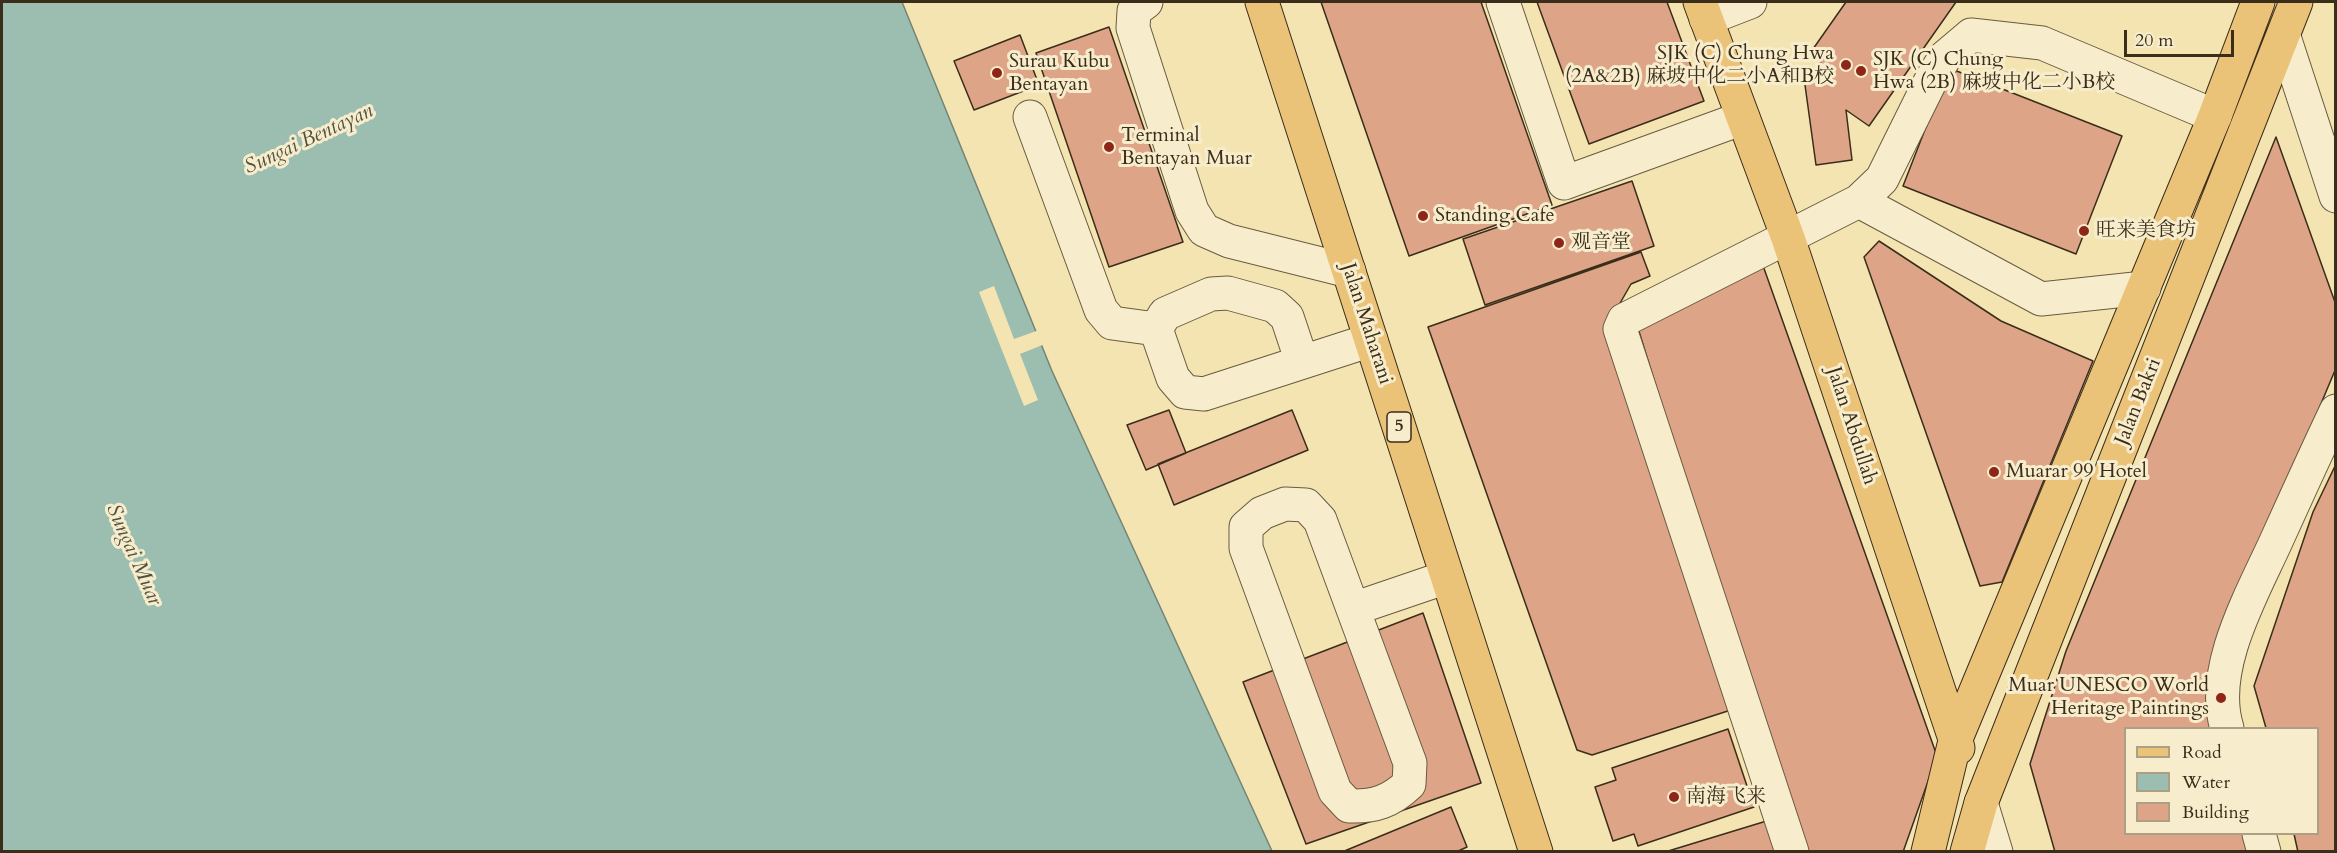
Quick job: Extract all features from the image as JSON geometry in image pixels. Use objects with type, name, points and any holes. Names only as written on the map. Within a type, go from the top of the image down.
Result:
[{"type":"main road","name":"Jalan Maharani","points":[[1262,2],[1536,852]]},
{"type":"main road","name":"Jalan Bakri","points":[[1928,852],[1955,741],[2215,116],[2258,2]]},
{"type":"main road","name":"Jalan Bakri","points":[[1966,852],[1981,802],[2296,2]]},
{"type":"main road","name":"Jalan Abdullah","points":[[1703,10],[1788,238],[1955,741],[1981,802]]},
{"type":"street","points":[[1146,2],[1134,11],[1133,28],[1192,212],[1204,230],[1229,241],[1349,271]]},
{"type":"street","points":[[1503,2],[1564,183],[1743,117]]},
{"type":"street","points":[[1703,10],[1750,2]]},
{"type":"street","points":[[1792,852],[1620,329],[1624,320],[1859,201],[1882,179],[1931,80],[1945,57],[1971,35],[2042,43],[2215,116]]},
{"type":"street","points":[[2284,37],[2336,196]]},
{"type":"street","points":[[1030,117],[1101,310],[1112,323],[1156,329]]},
{"type":"street","points":[[1859,201],[2041,299],[2144,288]]},
{"type":"street","points":[[1156,329],[1165,314],[1211,294],[1228,293],[1275,306],[1287,317],[1302,362]]},
{"type":"street","points":[[1156,329],[1173,378],[1185,392],[1204,394],[1371,340]]},
{"type":"street","points":[[2226,727],[2223,717],[2225,674],[2236,630],[2336,411]]},
{"type":"street","points":[[1285,504],[1306,505],[1320,520],[1353,609],[1410,763],[1409,784],[1394,798],[1370,807],[1349,806],[1335,791],[1246,548],[1246,527],[1262,513],[1285,504]]},
{"type":"street","points":[[1353,609],[1447,577]]},
{"type":"street","name":"Jalan Abdullah","points":[[1981,802],[1996,852]]},
{"type":"street","points":[[2259,835],[2264,852]]},
{"type":"water","points":[[2,2],[902,2],[1052,371],[1272,851],[2,852]]},
{"type":"pier","points":[[994,286],[1014,339],[1039,330],[1045,344],[1020,354],[1038,400],[1024,406],[979,292]]},
{"type":"building","points":[[1321,2],[1481,2],[1552,205],[1409,256]]},
{"type":"building","points":[[1537,2],[1667,2],[1704,101],[1589,144]]},
{"type":"building","name":"SJK (C) Chung Hwa (2B) 麻坡中化二小B校","points":[[1846,2],[1956,2],[1869,126],[1846,110],[1852,160],[1816,165],[1805,85],[1825,56],[1813,49]]},
{"type":"building","name":"Terminal Bentayan Muar","points":[[1109,27],[1183,242],[1109,267],[1036,53]]},
{"type":"building","name":"Surau Kubu Bentayan","points":[[1020,35],[1039,85],[974,110],[954,61]]},
{"type":"building","points":[[1949,68],[2122,136],[2076,254],[1903,186]]},
{"type":"building","points":[[2276,137],[2336,305],[2336,368],[2217,651],[2214,727],[2124,727],[2124,835],[2243,835],[2249,852],[2055,852],[2030,764],[2066,651]]},
{"type":"building","name":"观音堂","points":[[1632,181],[1654,246],[1485,305],[1463,239]]},
{"type":"building","name":"Muarar 99 Hotel","points":[[1879,241],[2001,321],[2093,361],[2002,582],[1980,586],[1864,257]]},
{"type":"building","points":[[1641,252],[1650,276],[1631,284],[1607,326],[1737,708],[1592,755],[1577,750],[1428,327]]},
{"type":"building","points":[[1761,260],[1937,756],[1903,852],[1800,852],[1637,325]]},
{"type":"building","points":[[1169,410],[1186,453],[1146,470],[1127,425]]},
{"type":"building","points":[[1292,410],[1308,450],[1174,505],[1158,464]]},
{"type":"building","points":[[2336,464],[2336,852],[2298,852],[2294,835],[2319,835],[2319,727],[2266,727],[2254,686],[2313,512]]},
{"type":"building","points":[[1423,613],[1481,783],[1306,844],[1243,682]]},
{"type":"building","name":"南海飞来","points":[[1728,729],[1754,807],[1638,846],[1634,834],[1613,841],[1595,787],[1616,780],[1612,768]]},
{"type":"building","points":[[1451,807],[1467,847],[1456,852],[1342,852]]},
{"type":"building","points":[[1773,819],[1782,852],[1665,852]]},
{"type":"place","name":"SJK (C) Chung Hwa (2A&2B) 麻坡中化二小A和B校","points":[[1846,65]]},
{"type":"place","name":"SJK (C) Chung Hwa (2B) 麻坡中化二小B校","points":[[1861,71]]},
{"type":"place","name":"Surau Kubu Bentayan","points":[[997,73]]},
{"type":"place","name":"Terminal Bentayan Muar","points":[[1109,147]]},
{"type":"place","name":"Standing Cafe","points":[[1423,216]]},
{"type":"place","name":"旺来美食坊","points":[[2084,231]]},
{"type":"place","name":"观音堂","points":[[1559,243]]},
{"type":"place","name":"Muarar 99 Hotel","points":[[1994,472]]},
{"type":"place","name":"Muar UNESCO World Heritage Paintings","points":[[2221,698]]},
{"type":"place","name":"南海飞来","points":[[1674,797]]},
{"type":"water label","name":"Sungai Bentayan","points":[[309,140]]},
{"type":"water label","name":"Sungai Muar","points":[[133,555]]}]
